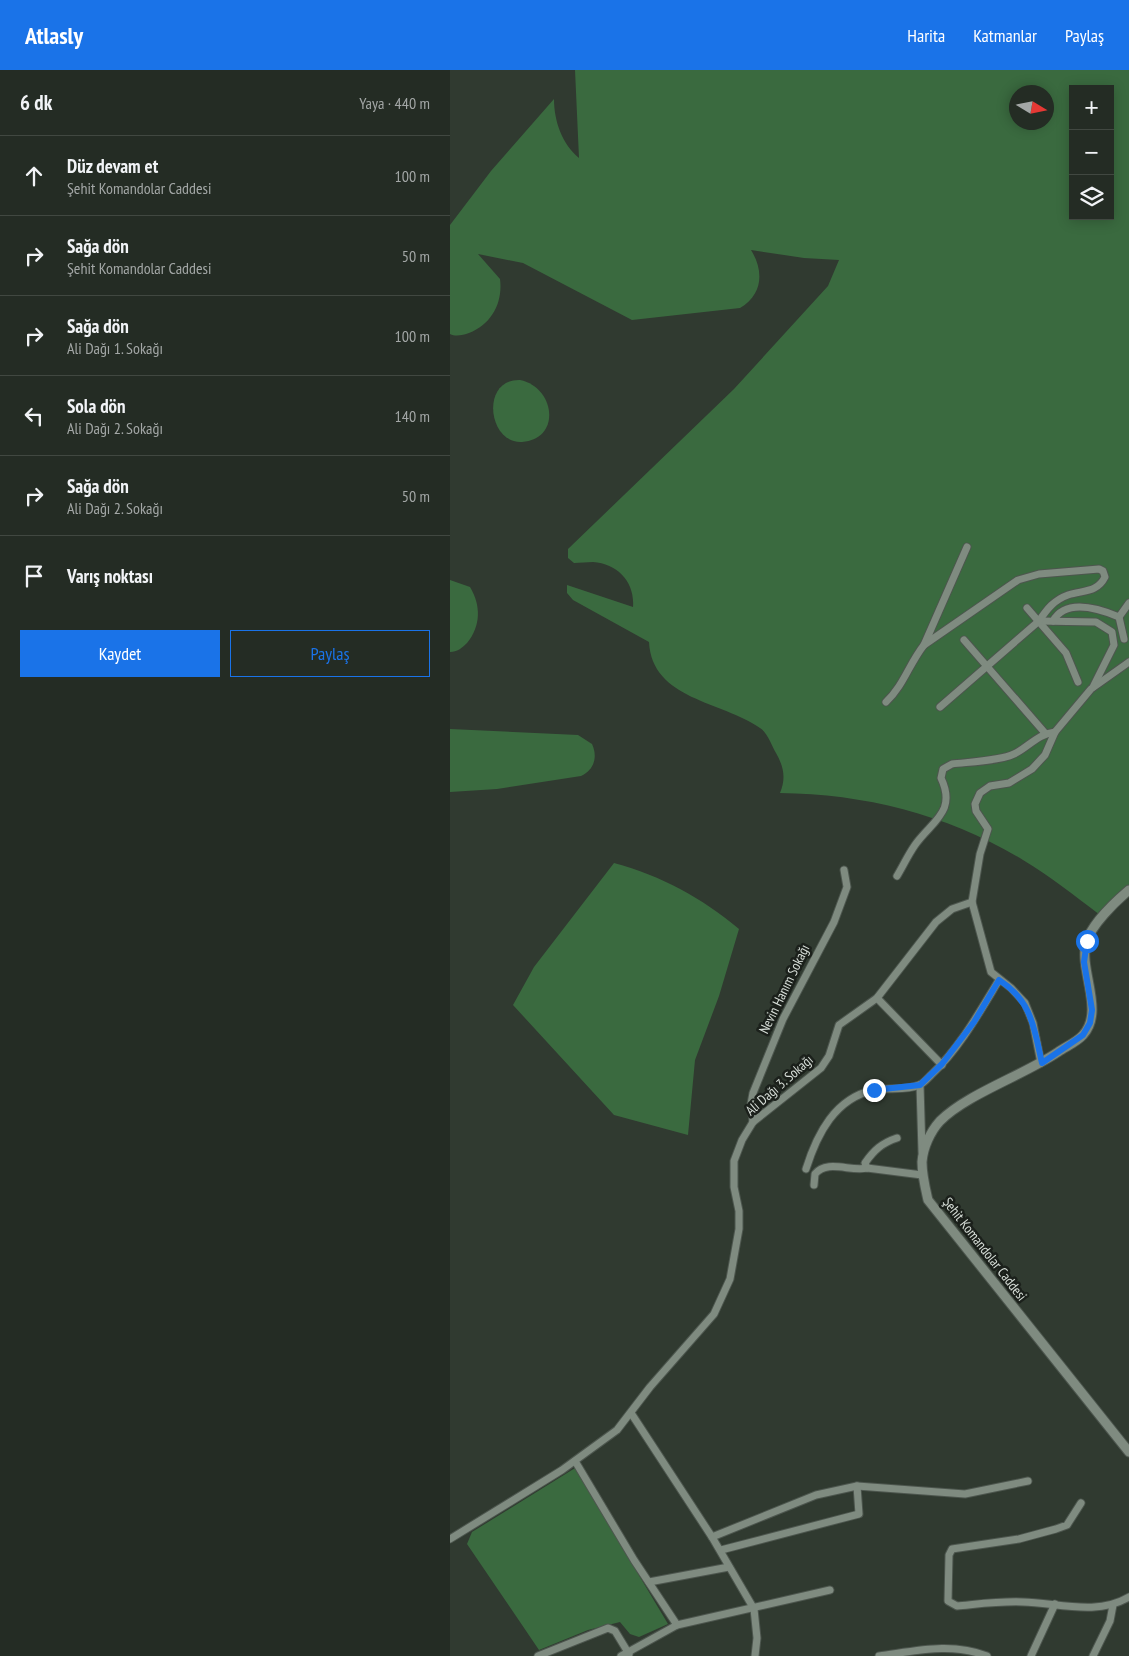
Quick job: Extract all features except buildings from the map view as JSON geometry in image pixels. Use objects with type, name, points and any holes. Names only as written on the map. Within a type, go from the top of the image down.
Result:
[{"type":"main road","name":"Şehit Komandolar Caddesi","points":[[1129,890],[1104,915],[1087,941],[1084,962],[1092,1010],[1090,1023],[1083,1035],[1042,1063],[965,1103],[940,1121],[927,1142],[922,1161],[922,1175],[928,1200],[1129,1452]]},
{"type":"street","points":[[886,702],[898,691],[906,677],[911,662],[924,645],[967,547]]},
{"type":"street","points":[[924,645],[1018,580],[1039,574],[1099,569],[1105,572],[1106,577],[1099,587],[1067,596],[1049,606],[1039,621],[940,707]]},
{"type":"street","points":[[1119,618],[1129,603]]},
{"type":"street","points":[[1027,608],[1066,653],[1078,682]]},
{"type":"street","points":[[1053,621],[1065,610],[1082,608],[1100,609],[1119,618],[1126,637],[1114,641],[1091,689]]},
{"type":"street","points":[[1039,621],[1096,622],[1109,629],[1114,641]]},
{"type":"street","points":[[964,640],[1045,733]]},
{"type":"street","points":[[1042,1063],[1033,1023],[1025,1003],[1011,988],[991,972],[972,902],[980,854],[988,829],[976,811],[976,798],[984,788],[1009,783],[1032,769],[1045,755],[1054,732],[1091,689],[1129,662]]},
{"type":"street","points":[[897,876],[916,844],[940,817],[945,808],[946,793],[941,778],[944,769],[952,764],[1012,755],[1045,733],[1054,732]]},
{"type":"street","name":"Nevin Hanım Sokağı","points":[[753,1122],[751,1104],[753,1092],[783,1019],[834,922],[846,887],[844,870]]},
{"type":"street","name":"Ali Dağı 3. Sokağı","points":[[450,1539],[575,1461],[617,1430],[650,1387],[714,1314],[727,1290],[740,1220],[734,1187],[734,1161],[742,1140],[753,1122],[821,1068],[829,1056],[839,1025],[877,998],[936,922],[952,909],[972,902]]},
{"type":"street","points":[[806,1169],[814,1143],[828,1120],[841,1106],[856,1096],[874,1090],[920,1085],[942,1064],[974,1022],[999,980]]},
{"type":"street","points":[[877,998],[942,1064]]},
{"type":"street","points":[[920,1085],[922,1161]]},
{"type":"street","points":[[868,1168],[865,1163],[874,1150],[885,1142],[897,1138]]},
{"type":"street","points":[[814,1185],[814,1174],[821,1168],[830,1167],[860,1170],[868,1168],[922,1175]]},
{"type":"street","points":[[631,1413],[721,1550],[754,1609],[757,1638],[755,1656]]},
{"type":"street","points":[[575,1461],[677,1625]]},
{"type":"street","points":[[712,1537],[816,1495],[857,1486],[965,1494],[1028,1480]]},
{"type":"street","points":[[721,1550],[860,1514],[857,1486]]},
{"type":"street","points":[[1081,1502],[1067,1525],[1019,1539],[956,1547],[949,1555],[947,1598],[952,1605],[1023,1602],[1093,1608],[1113,1605],[1129,1597]]},
{"type":"street","points":[[649,1582],[729,1567]]},
{"type":"street","points":[[621,1656],[628,1654],[677,1625],[754,1609],[830,1590]]},
{"type":"street","points":[[1031,1656],[1055,1604]]},
{"type":"street","points":[[1093,1656],[1110,1621],[1113,1605]]},
{"type":"street","points":[[538,1656],[608,1628],[615,1630],[628,1654]]},
{"type":"street","points":[[878,1656],[948,1648],[970,1650],[987,1656]]},
{"type":"green space","points":[[575,70],[1129,70],[1129,891],[1100,915],[1053,879],[1023,860],[995,844],[936,819],[875,803],[812,794],[780,793],[783,783],[782,768],[779,758],[763,730],[744,719],[691,697],[675,688],[662,676],[653,661],[649,642],[573,600],[567,593],[567,585],[633,607],[631,590],[623,576],[610,566],[602,563],[574,563],[568,558],[568,549],[734,389],[828,286],[839,260],[804,258],[751,250],[758,266],[759,282],[753,296],[740,308],[632,320],[523,263],[478,254],[500,279],[498,304],[490,318],[477,329],[462,335],[450,334],[450,225],[491,171],[554,99],[557,124],[573,152],[579,158]]},
{"type":"green space","points":[[520,380],[532,385],[541,392],[547,402],[549,412],[548,423],[543,432],[535,439],[522,442],[511,440],[502,433],[496,423],[493,411],[494,400],[499,390],[507,382]]},
{"type":"green space","points":[[450,580],[470,587],[478,608],[478,615],[475,630],[467,643],[459,649],[450,652]]},
{"type":"green space","points":[[450,729],[578,735],[592,744],[595,754],[594,763],[581,776],[497,789],[450,792]]},
{"type":"green space","points":[[614,863],[649,874],[681,889],[711,907],[739,929],[719,996],[695,1060],[688,1135],[614,1115],[513,1005],[534,967]]},
{"type":"green space","points":[[580,1465],[606,1520],[668,1624],[639,1637],[630,1634],[620,1622],[588,1630],[539,1650],[467,1544],[472,1532]]},
{"type":"route","points":[[874,1090],[920,1085],[942,1064],[974,1022],[999,980],[1011,988],[1025,1003],[1033,1023],[1042,1063],[1083,1035],[1090,1023],[1092,1010],[1084,962],[1087,941]]}]
